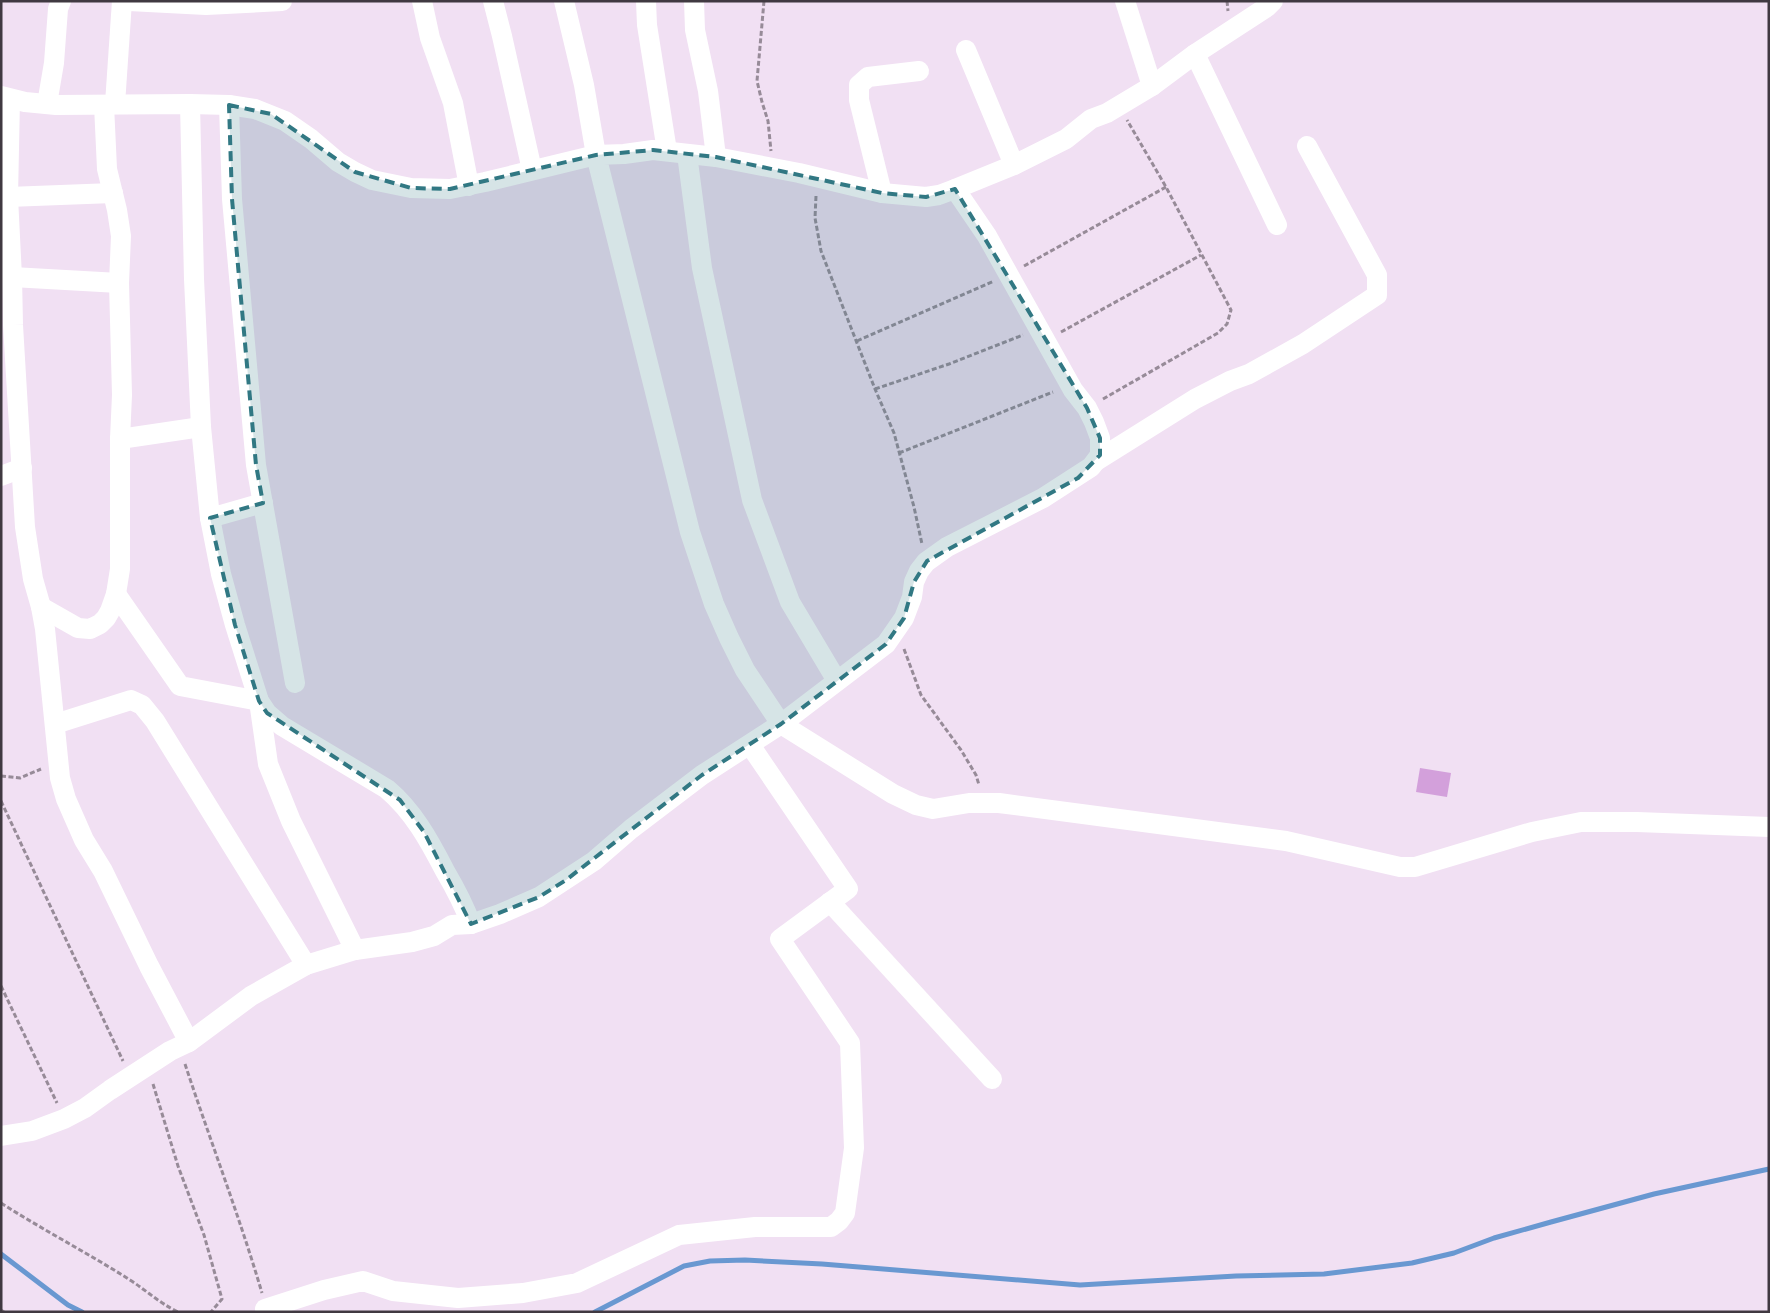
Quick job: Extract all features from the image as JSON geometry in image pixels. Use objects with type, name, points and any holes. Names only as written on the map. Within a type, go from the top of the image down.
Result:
[{"type":"street","points":[[47,104],[54,63],[58,9],[61,1]]},
{"type":"street","points":[[41,607],[78,628],[90,628],[100,624],[106,618],[116,594],[120,569],[122,395],[119,283],[121,236],[107,169],[109,105],[122,1]]},
{"type":"street","points":[[129,1],[273,2]]},
{"type":"street","points":[[422,1],[430,38],[453,103],[469,186]]},
{"type":"street","points":[[493,1],[532,170]]},
{"type":"street","points":[[564,1],[584,85],[596,154],[677,485],[701,570],[728,638],[781,724],[874,783],[916,805],[933,809],[977,803],[999,803],[1056,810],[1286,842],[1400,867],[1415,867],[1532,832],[1581,822],[1638,822],[1769,827]]},
{"type":"street","points":[[646,1],[667,151]]},
{"type":"street","points":[[694,1],[695,30],[708,91],[716,157]]},
{"type":"street","points":[[1125,1],[1152,86]]},
{"type":"street","points":[[184,1044],[103,871],[84,840],[66,799],[60,778],[48,654],[25,527],[13,325],[6,98],[47,104],[190,104],[229,105],[255,109],[285,121],[311,139],[338,162],[372,180],[411,188],[430,190],[469,186],[596,154],[667,151],[716,157],[773,168],[882,193],[926,197],[956,189],[1014,165],[1066,139],[1091,119],[1107,113],[1152,86],[1195,54],[1246,22],[1273,1]]},
{"type":"street","points":[[966,50],[1014,165]]},
{"type":"street","points":[[1195,54],[1277,225]]},
{"type":"street","points":[[882,193],[859,100],[859,85],[868,77],[919,71]]},
{"type":"street","points":[[190,104],[194,279],[201,427],[210,518],[223,582],[258,701],[268,764],[291,821],[355,950]]},
{"type":"street","points":[[229,105],[232,199],[256,465],[294,683]]},
{"type":"street","points":[[1096,461],[1194,398],[1249,374],[1303,344],[1377,295],[1377,274],[1307,146]]},
{"type":"street","points":[[687,154],[702,268],[752,500],[790,602],[837,681]]},
{"type":"street","points":[[1,1136],[32,1131],[64,1119],[85,1108],[184,1044],[251,996],[306,965],[355,950],[412,942],[434,936],[452,925],[470,924],[500,914],[539,896],[566,880],[594,861],[631,829],[702,775],[781,724],[875,653],[904,618],[914,582],[919,571],[926,563],[947,547],[1043,498],[1078,478],[1091,467],[1100,454],[1100,438],[1094,422],[1087,408],[1070,386],[975,217],[956,189]]},
{"type":"street","points":[[8,197],[113,194]]},
{"type":"street","points":[[12,277],[119,283]]},
{"type":"street","points":[[120,439],[201,427]]},
{"type":"street","points":[[1,476],[22,468]]},
{"type":"street","points":[[210,518],[263,503]]},
{"type":"street","points":[[116,594],[180,686],[258,701],[267,713],[282,726],[387,788],[400,800],[424,832],[465,907],[470,924]]},
{"type":"street","points":[[55,724],[131,700],[142,705],[155,721],[306,965]]},
{"type":"street","points":[[265,1309],[324,1290],[363,1281],[393,1291],[458,1298],[523,1293],[577,1283],[680,1235],[755,1227],[831,1227],[839,1221],[845,1213],[854,1148],[850,1043],[780,938],[848,889],[750,745]]},
{"type":"street","points":[[830,902],[992,1079]]},
{"type":"path","points":[[764,1],[757,81],[768,121],[773,168]]},
{"type":"path","points":[[1087,408],[1218,334],[1227,324],[1231,310],[1166,188],[1119,106]]},
{"type":"path","points":[[818,178],[815,218],[821,251],[874,389],[894,433],[914,507],[926,563]]},
{"type":"path","points":[[857,341],[1007,274],[1166,188]]},
{"type":"path","points":[[874,389],[1041,335],[1201,255]]},
{"type":"path","points":[[899,454],[1070,386]]},
{"type":"path","points":[[896,630],[921,695],[960,750],[978,781],[980,793],[977,803]]},
{"type":"path","points":[[1,776],[20,778],[58,760]]},
{"type":"path","points":[[1,801],[131,1077]]},
{"type":"path","points":[[1,986],[64,1119]]},
{"type":"path","points":[[184,1044],[216,1158],[243,1232],[265,1309]]},
{"type":"path","points":[[148,1066],[178,1166],[204,1235],[222,1299],[211,1312]]},
{"type":"path","points":[[1,1203],[130,1280],[160,1303],[178,1312]]},
{"type":"highlighted area","points":[[229,105],[271,114],[355,172],[411,188],[450,189],[596,155],[653,150],[716,157],[882,193],[926,197],[955,189],[1087,408],[1100,438],[1100,455],[1078,478],[927,561],[914,582],[904,618],[886,644],[781,724],[702,775],[566,880],[539,897],[471,924],[424,832],[400,800],[267,713],[259,701],[235,625],[210,518],[263,503],[256,465],[232,199]]},
{"type":"building","points":[[1420,768],[1451,773],[1447,797],[1416,792]]},
{"type":"waterway","points":[[595,1312],[684,1266],[710,1261],[745,1260],[822,1264],[1080,1285],[1236,1276],[1324,1274],[1412,1263],[1454,1253],[1494,1238],[1654,1194],[1769,1169]]},
{"type":"waterway","points":[[1,1254],[68,1305],[82,1312]]}]
